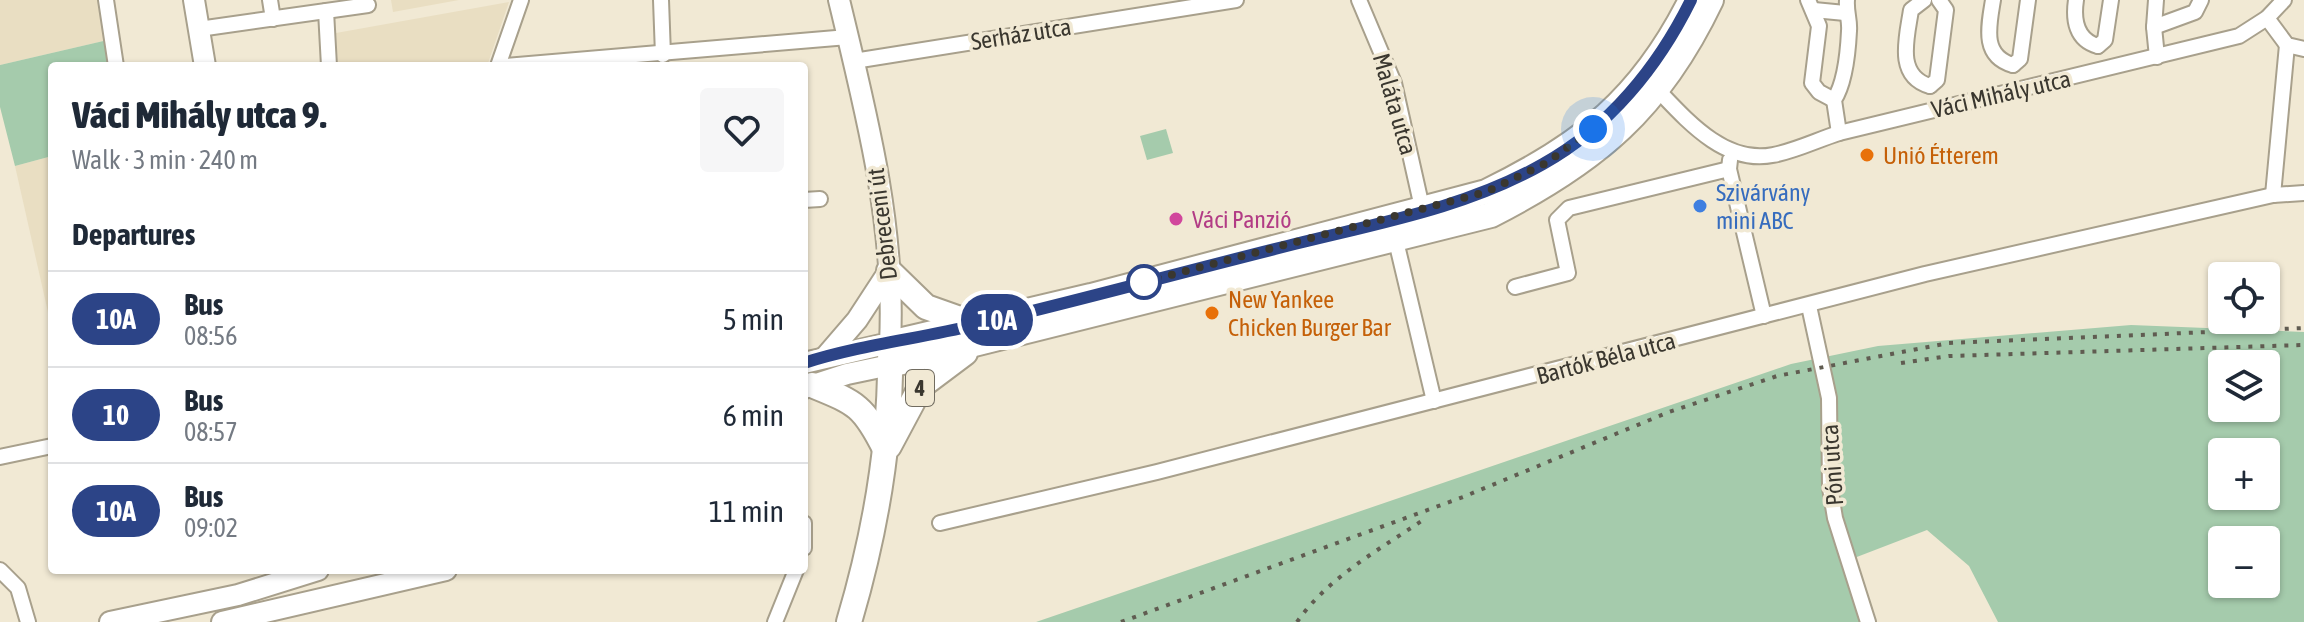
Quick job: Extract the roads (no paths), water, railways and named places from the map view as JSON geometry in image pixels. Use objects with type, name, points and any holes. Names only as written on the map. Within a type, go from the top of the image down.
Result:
[{"type":"main road","points":[[194,0],[204,62]]},
{"type":"main road","name":"Debreceni út","points":[[839,0],[880,192],[889,271],[886,451],[878,506],[849,622]]},
{"type":"main road","name":"4","points":[[977,335],[1486,192],[1546,163],[1651,84],[1691,0]]},
{"type":"main road","name":"4","points":[[890,354],[1396,241],[1491,215],[1547,186],[1602,148],[1711,0]]},
{"type":"main road","points":[[808,378],[857,320],[889,271],[926,307],[977,335]]},
{"type":"main road","name":"Debreceni út","points":[[886,451],[921,386],[977,335]]},
{"type":"main road","points":[[826,356],[890,354]]},
{"type":"main road","points":[[808,379],[890,354]]},
{"type":"main road","points":[[808,379],[848,399],[868,415],[886,451]]},
{"type":"main road","points":[[110,622],[291,574]]},
{"type":"main road","points":[[222,622],[429,574]]},
{"type":"main road","points":[[270,577],[278,609]]},
{"type":"street","points":[[106,0],[115,62]]},
{"type":"street","points":[[270,0],[273,19]]},
{"type":"street","points":[[499,62],[521,0]]},
{"type":"street","points":[[661,0],[663,55]]},
{"type":"street","name":"Serház utca","points":[[854,61],[1236,0]]},
{"type":"street","name":"Maláta utca","points":[[1359,0],[1394,83],[1423,212]]},
{"type":"street","points":[[1924,0],[1911,10],[1904,58],[1914,79],[1930,86]]},
{"type":"street","points":[[1930,86],[1937,80],[1946,10],[1944,2],[1939,0]]},
{"type":"street","points":[[1993,0],[1987,37],[1997,58],[2013,65]]},
{"type":"street","points":[[2013,65],[2020,59],[2028,0]]},
{"type":"street","points":[[2076,0],[2073,18],[2083,39],[2098,46]]},
{"type":"street","points":[[2098,46],[2105,40],[2111,0]]},
{"type":"street","points":[[2156,0],[2154,27],[2157,57]]},
{"type":"street","points":[[2154,27],[2195,12],[2201,0]]},
{"type":"street","name":"Váci Mihály utca","points":[[1651,84],[1711,141],[1753,157],[1774,155],[1839,133],[2239,36],[2267,18],[2284,0]]},
{"type":"street","points":[[199,29],[368,5]]},
{"type":"street","points":[[1834,100],[1819,92],[1812,83],[1819,26],[1811,5],[1846,7],[1850,28],[1840,90],[1834,100],[1839,133]]},
{"type":"street","points":[[326,11],[329,62]]},
{"type":"street","points":[[2267,18],[2287,45],[2304,49]]},
{"type":"street","points":[[562,62],[848,37]]},
{"type":"street","points":[[2273,195],[2287,45]]},
{"type":"street","points":[[2098,46],[2103,70]]},
{"type":"street","points":[[2013,65],[2018,89]]},
{"type":"street","points":[[1930,86],[1935,109]]},
{"type":"street","points":[[1731,151],[1729,169],[1764,316]]},
{"type":"street","points":[[1515,287],[1568,273],[1557,220],[1569,208],[1729,169]]},
{"type":"street","name":"Bartók Béla utca","points":[[940,523],[1157,472],[1925,274],[2273,195],[2304,193]]},
{"type":"street","points":[[808,200],[820,199]]},
{"type":"street","points":[[1396,241],[1434,401]]},
{"type":"street","name":"Póni utca","points":[[1809,306],[1829,398],[1830,488],[1835,518],[1868,622]]},
{"type":"street","points":[[0,457],[48,447]]},
{"type":"street","points":[[0,570],[18,588],[28,622]]},
{"type":"street","points":[[775,622],[794,574]]},
{"type":"railway","points":[[1121,622],[1463,497],[1669,412],[1777,376],[1949,343],[2304,328]]},
{"type":"railway","points":[[1901,363],[1949,356],[2304,345]]},
{"type":"railway","points":[[1297,622],[1340,577],[1426,518]]},
{"type":"place","name":"Unió Étterem","points":[[1867,155]]},
{"type":"place","name":"Szivárvány mini ABC","points":[[1700,206]]},
{"type":"place","name":"Váci Panzió","points":[[1176,219]]},
{"type":"place","name":"New Yankee Chicken Burger Bar","points":[[1212,313]]}]
